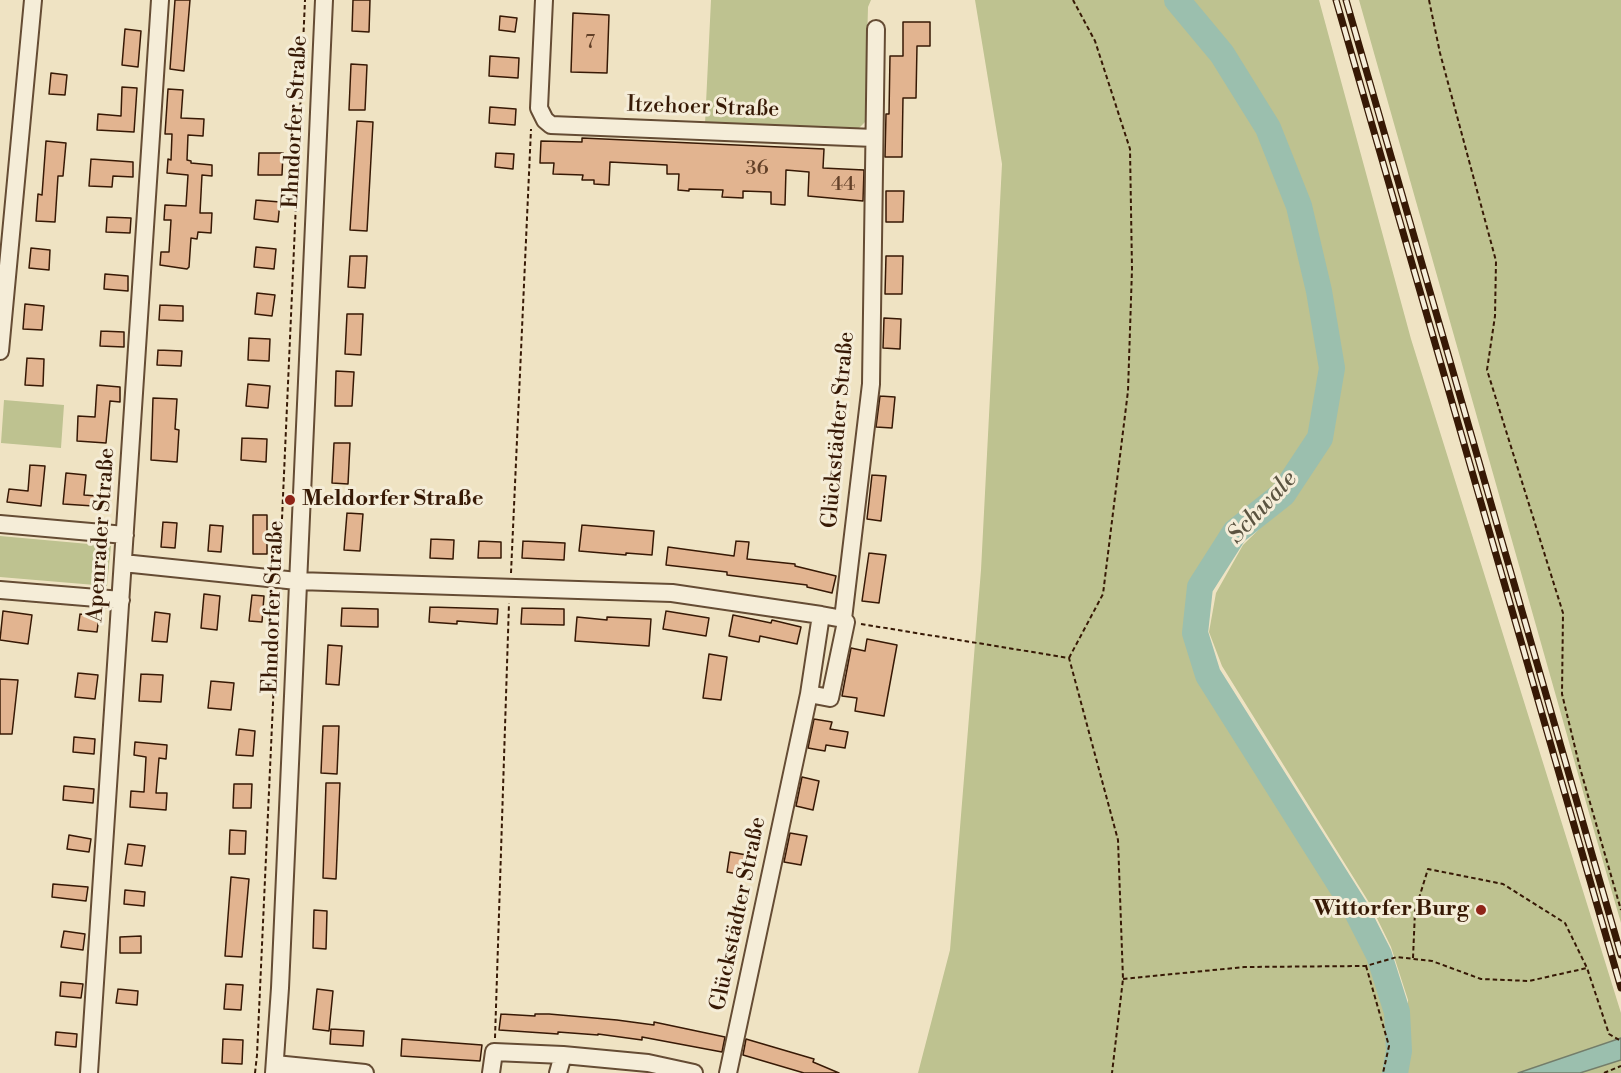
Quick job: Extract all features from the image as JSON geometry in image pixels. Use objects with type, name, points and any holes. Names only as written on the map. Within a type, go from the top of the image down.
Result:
[{"type":"street","points":[[0,351],[33,0]]},
{"type":"street","name":"Apenrader Straße","points":[[89,1073],[160,0]]},
{"type":"street","name":"Ehndorfer Straße","points":[[275,1068],[324,0]]},
{"type":"street","name":"Itzehoer Straße","points":[[544,0],[539,108],[545,120],[551,125],[874,138]]},
{"type":"street","points":[[874,138],[876,29]]},
{"type":"street","name":"Glückstädter Straße","points":[[809,694],[830,698],[845,620],[871,384],[874,138]]},
{"type":"street","points":[[0,524],[125,535]]},
{"type":"street","points":[[123,563],[297,581],[672,592],[845,620]]},
{"type":"street","points":[[0,590],[121,600]]},
{"type":"street","name":"Glückstädter Straße","points":[[728,1073],[809,694],[822,615]]},
{"type":"street","points":[[491,1073],[494,1052],[564,1055],[648,1063],[694,1073]]},
{"type":"street","points":[[558,1073],[564,1055]]},
{"type":"street","points":[[275,1068],[365,1073]]},
{"type":"path","points":[[255,1073],[305,0]]},
{"type":"path","points":[[1073,0],[1095,41],[1130,149],[1132,269],[1128,391],[1103,594],[1069,658],[1118,840],[1123,978],[1112,1073]]},
{"type":"path","points":[[1429,0],[1440,53],[1496,261],[1496,316],[1487,370],[1563,613],[1562,694],[1580,768],[1621,910]]},
{"type":"path","points":[[845,620],[1069,658]]},
{"type":"path","points":[[1413,959],[1415,911],[1428,869],[1503,884],[1565,923],[1587,968],[1609,1034],[1621,1041]]},
{"type":"path","points":[[1123,978],[1244,967],[1373,966],[1397,957],[1432,961],[1481,979],[1529,981],[1587,968]]},
{"type":"path","points":[[1366,966],[1389,1046],[1383,1073]]},
{"type":"path","points":[[1604,1073],[1621,1066]]},
{"type":"shaded area","points":[[711,0],[871,0],[868,7],[865,122],[856,131],[705,124]]},
{"type":"shaded area","points":[[975,0],[1319,0],[1411,339],[1621,1013],[1621,1038],[1518,1073],[1405,1073],[1408,1048],[1408,1000],[1391,947],[1370,904],[1222,666],[1209,632],[1216,593],[1243,545],[1289,500],[1329,443],[1320,438],[1283,494],[1235,532],[1200,587],[1195,633],[1208,675],[1355,908],[1379,955],[1373,966],[1387,1004],[1392,1044],[1387,1073],[918,1073],[950,950],[981,570],[1002,164]]},
{"type":"shaded area","points":[[1359,0],[1621,0],[1621,923],[1595,834]]},
{"type":"shaded area","points":[[4,400],[64,405],[61,448],[1,443]]},
{"type":"shaded area","points":[[0,536],[111,546],[107,586],[0,577]]},
{"type":"shaded area","points":[[1621,1038],[1621,1060],[1580,1073],[1518,1073]]},
{"type":"shaded area","points":[[1621,1060],[1621,1073],[1580,1073]]},
{"type":"building","points":[[175,0],[190,0],[184,71],[170,69]]},
{"type":"building","points":[[353,0],[370,0],[369,32],[352,31]]},
{"type":"building","points":[[573,13],[609,15],[607,73],[571,72]]},
{"type":"building","points":[[500,16],[517,18],[515,32],[499,30]]},
{"type":"building","points":[[903,22],[930,22],[930,46],[917,46],[916,98],[903,98],[902,157],[885,157],[886,114],[889,114],[890,56],[903,56]]},
{"type":"building","points":[[125,29],[141,31],[138,67],[122,65]]},
{"type":"building","points":[[490,56],[519,58],[518,78],[489,76]]},
{"type":"building","points":[[351,64],[367,65],[365,110],[349,110]]},
{"type":"building","points":[[51,73],[67,75],[65,95],[49,94]]},
{"type":"building","points":[[122,87],[137,88],[134,132],[97,130],[98,114],[121,116]]},
{"type":"building","points":[[168,89],[183,90],[181,118],[204,119],[203,136],[188,135],[187,160],[191,163],[212,165],[212,176],[202,175],[200,213],[212,213],[211,233],[198,232],[197,239],[191,238],[187,269],[160,265],[161,252],[169,252],[171,220],[164,220],[165,205],[186,206],[188,175],[167,173],[168,159],[171,160],[172,134],[165,134]]},
{"type":"building","points":[[490,107],[516,109],[515,125],[489,123]]},
{"type":"building","points":[[357,121],[373,122],[367,231],[350,230]]},
{"type":"building","points":[[582,138],[824,149],[823,168],[864,170],[863,201],[808,196],[809,172],[786,170],[785,205],[771,204],[771,192],[743,191],[743,198],[722,197],[723,190],[678,190],[679,174],[667,174],[667,165],[610,162],[609,185],[594,184],[594,180],[582,180],[583,175],[553,174],[554,163],[540,163],[541,141],[582,142]]},
{"type":"building","points":[[46,141],[66,143],[63,176],[58,176],[55,222],[36,221],[38,194],[42,195]]},
{"type":"building","points":[[259,153],[283,153],[282,175],[258,175]]},
{"type":"building","points":[[496,153],[514,154],[513,169],[495,167]]},
{"type":"building","points":[[91,159],[133,162],[133,177],[113,176],[112,187],[89,186]]},
{"type":"building","points":[[886,191],[904,191],[903,222],[886,222]]},
{"type":"building","points":[[256,200],[280,202],[278,222],[254,219]]},
{"type":"building","points":[[107,217],[131,218],[130,233],[106,232]]},
{"type":"building","points":[[256,247],[276,249],[274,269],[254,267]]},
{"type":"building","points":[[31,248],[50,250],[49,270],[29,268]]},
{"type":"building","points":[[350,256],[367,256],[365,288],[348,287]]},
{"type":"building","points":[[886,256],[903,256],[902,294],[885,294]]},
{"type":"building","points":[[105,274],[128,276],[128,291],[104,289]]},
{"type":"building","points":[[257,293],[275,295],[272,316],[255,314]]},
{"type":"building","points":[[25,304],[44,306],[42,330],[23,329]]},
{"type":"building","points":[[160,305],[183,306],[183,321],[159,320]]},
{"type":"building","points":[[347,314],[363,314],[361,355],[345,354]]},
{"type":"building","points":[[884,318],[901,319],[900,349],[883,348]]},
{"type":"building","points":[[101,331],[124,332],[124,347],[100,346]]},
{"type":"building","points":[[249,338],[270,339],[269,361],[248,360]]},
{"type":"building","points":[[158,350],[182,351],[181,366],[157,365]]},
{"type":"building","points":[[27,358],[44,359],[43,386],[25,385]]},
{"type":"building","points":[[336,371],[354,372],[352,406],[335,406]]},
{"type":"building","points":[[248,384],[270,386],[268,408],[246,406]]},
{"type":"building","points":[[97,385],[120,387],[120,402],[110,401],[106,443],[77,441],[78,416],[95,417]]},
{"type":"building","points":[[880,396],[895,397],[892,428],[876,427]]},
{"type":"building","points":[[153,398],[177,399],[175,429],[179,430],[177,462],[151,460]]},
{"type":"building","points":[[242,438],[267,439],[266,462],[241,460]]},
{"type":"building","points":[[334,443],[350,443],[348,484],[332,483]]},
{"type":"building","points":[[30,465],[45,466],[41,506],[7,502],[9,489],[28,491]]},
{"type":"building","points":[[66,473],[86,475],[84,495],[110,497],[109,507],[63,504]]},
{"type":"building","points":[[872,475],[886,476],[881,521],[867,519]]},
{"type":"building","points":[[347,513],[363,514],[360,551],[344,550]]},
{"type":"building","points":[[253,515],[267,515],[267,554],[253,554]]},
{"type":"building","points":[[163,522],[177,523],[175,548],[161,547]]},
{"type":"building","points":[[210,525],[223,526],[221,552],[208,551]]},
{"type":"building","points":[[582,525],[654,531],[652,555],[579,551]]},
{"type":"building","points":[[431,539],[454,540],[453,559],[430,558]]},
{"type":"building","points":[[479,541],[501,542],[501,558],[478,558]]},
{"type":"building","points":[[523,541],[565,543],[564,560],[522,558]]},
{"type":"building","points":[[736,541],[749,542],[747,559],[795,564],[795,566],[836,576],[832,593],[807,587],[807,585],[666,565],[668,547],[734,556]]},
{"type":"building","points":[[869,553],[886,555],[879,603],[862,601]]},
{"type":"building","points":[[204,594],[220,596],[217,630],[201,628]]},
{"type":"building","points":[[252,595],[264,596],[262,622],[249,621]]},
{"type":"building","points":[[430,607],[498,609],[497,624],[457,621],[457,624],[429,622]]},
{"type":"building","points":[[342,608],[378,609],[378,627],[341,626]]},
{"type":"building","points":[[522,608],[564,609],[564,625],[521,624]]},
{"type":"building","points":[[3,611],[32,615],[28,644],[0,640]]},
{"type":"building","points":[[666,611],[709,618],[706,636],[663,629]]},
{"type":"building","points":[[155,612],[170,614],[167,642],[152,641]]},
{"type":"building","points":[[80,614],[99,616],[97,632],[78,630]]},
{"type":"building","points":[[733,615],[771,623],[772,620],[801,627],[797,644],[760,636],[759,642],[729,636]]},
{"type":"building","points":[[577,617],[607,620],[607,617],[651,619],[649,646],[575,641]]},
{"type":"building","points":[[867,639],[897,645],[884,716],[855,711],[857,698],[842,696],[851,648],[865,651]]},
{"type":"building","points":[[328,645],[342,646],[339,685],[326,684]]},
{"type":"building","points":[[709,654],[727,657],[721,700],[703,698]]},
{"type":"building","points":[[78,673],[98,675],[95,699],[75,697]]},
{"type":"building","points":[[141,674],[163,675],[161,702],[139,701]]},
{"type":"building","points":[[0,679],[18,680],[12,734],[0,734]]},
{"type":"building","points":[[211,681],[234,683],[231,710],[208,708]]},
{"type":"building","points":[[814,719],[832,722],[830,729],[848,732],[845,748],[826,745],[825,751],[808,748]]},
{"type":"building","points":[[323,726],[339,726],[337,774],[321,773]]},
{"type":"building","points":[[239,729],[255,731],[253,756],[236,755]]},
{"type":"building","points":[[74,737],[95,739],[94,754],[73,752]]},
{"type":"building","points":[[135,742],[167,745],[166,759],[159,758],[156,793],[167,793],[166,810],[130,807],[131,791],[144,792],[146,757],[134,755]]},
{"type":"building","points":[[802,777],[819,781],[813,810],[796,806]]},
{"type":"building","points":[[326,783],[340,783],[336,879],[323,878]]},
{"type":"building","points":[[234,784],[252,784],[251,808],[233,808]]},
{"type":"building","points":[[64,786],[94,789],[93,803],[63,800]]},
{"type":"building","points":[[230,830],[246,831],[245,854],[229,854]]},
{"type":"building","points":[[790,833],[807,836],[801,865],[784,862]]},
{"type":"building","points":[[69,835],[91,839],[89,852],[67,849]]},
{"type":"building","points":[[128,844],[145,846],[142,866],[125,864]]},
{"type":"building","points":[[730,852],[752,856],[749,876],[727,872]]},
{"type":"building","points":[[231,877],[249,879],[242,957],[225,956]]},
{"type":"building","points":[[53,884],[88,887],[86,901],[52,897]]},
{"type":"building","points":[[125,890],[145,892],[144,906],[124,904]]},
{"type":"building","points":[[314,910],[327,911],[326,949],[313,948]]},
{"type":"building","points":[[64,931],[85,934],[83,950],[61,947]]},
{"type":"building","points":[[141,936],[141,953],[120,953],[120,937]]},
{"type":"building","points":[[61,982],[83,984],[81,998],[60,996]]},
{"type":"building","points":[[226,984],[243,985],[241,1010],[224,1009]]},
{"type":"building","points":[[118,989],[138,991],[137,1005],[116,1003]]},
{"type":"building","points":[[317,989],[333,991],[329,1031],[313,1029]]},
{"type":"building","points":[[501,1014],[535,1016],[535,1014],[549,1014],[654,1025],[654,1022],[725,1037],[722,1052],[642,1037],[642,1040],[598,1034],[499,1030]]},
{"type":"building","points":[[331,1029],[364,1031],[363,1046],[330,1044]]},
{"type":"building","points":[[56,1032],[77,1034],[76,1047],[55,1045]]},
{"type":"building","points":[[223,1039],[243,1040],[242,1064],[222,1063]]},
{"type":"building","points":[[402,1039],[482,1045],[480,1061],[401,1056]]},
{"type":"building","points":[[746,1039],[814,1059],[813,1062],[839,1073],[804,1073],[743,1055]]},
{"type":"waterway","name":"Schwale","points":[[1177,0],[1222,54],[1268,128],[1299,206],[1319,291],[1332,368],[1320,438],[1283,494],[1235,532],[1200,587],[1195,633],[1208,675],[1355,908],[1379,955],[1397,1012],[1399,1051],[1395,1073]]},
{"type":"railway","points":[[1336,0],[1621,988]]},
{"type":"railway","points":[[1346,0],[1621,955]]},
{"type":"place","name":"Meldorfer Straße","points":[[290,500]]},
{"type":"place","name":"Wittorfer Burg","points":[[1481,910]]}]
